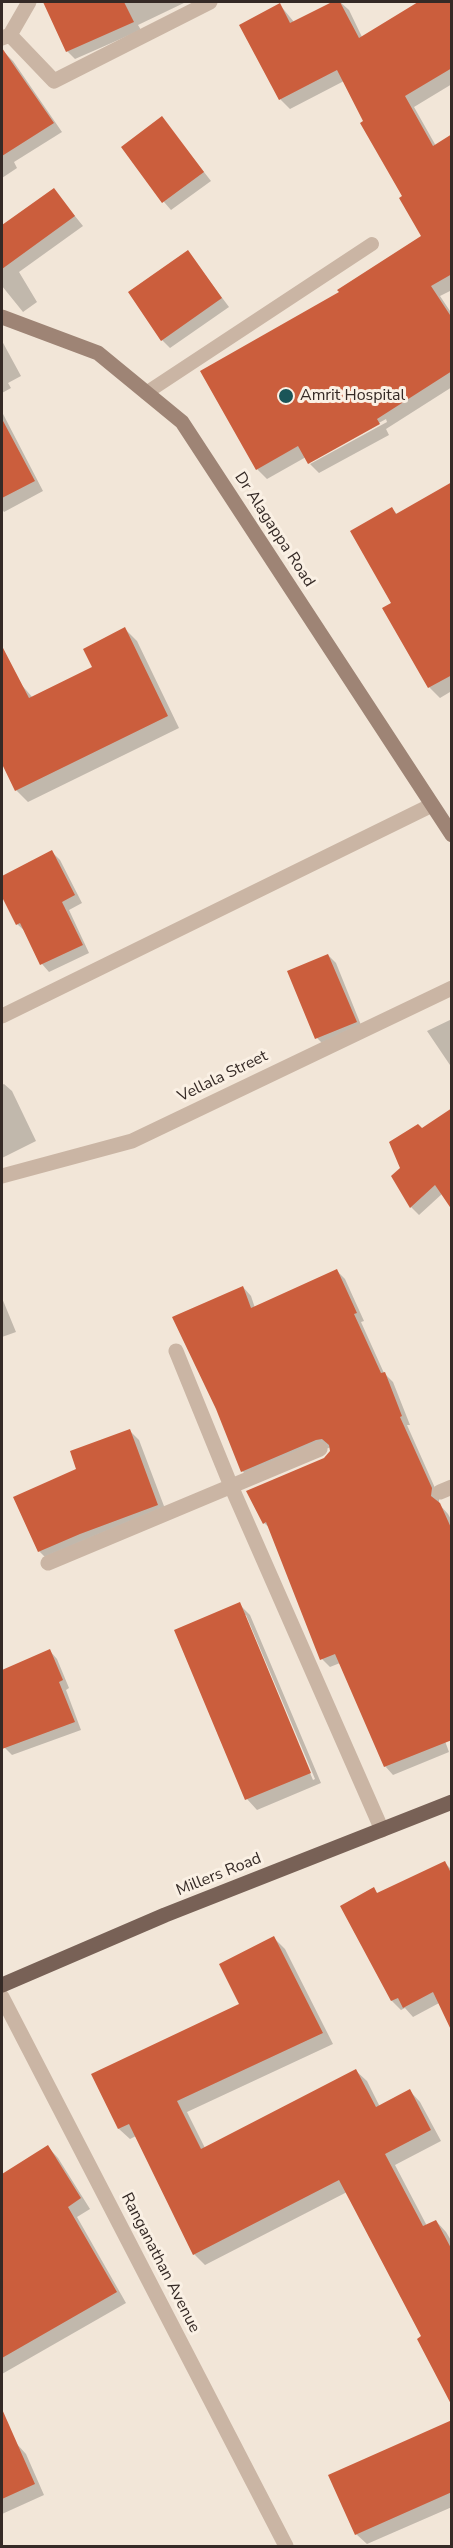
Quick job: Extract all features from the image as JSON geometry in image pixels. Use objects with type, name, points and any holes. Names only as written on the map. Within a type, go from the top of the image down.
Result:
[{"type":"main road","name":"Dr Alagappa Road","points":[[2,317],[98,353],[182,422],[452,836]]},
{"type":"main road","name":"Millers Road","points":[[2,1985],[165,1916],[452,1802]]},
{"type":"street","points":[[29,2],[6,36],[54,81],[210,2]]},
{"type":"street","points":[[2,1016],[432,805]]},
{"type":"street","name":"Vellala Street","points":[[2,1176],[132,1141],[452,988]]},
{"type":"street","points":[[176,1352],[231,1486],[382,1830]]},
{"type":"street","points":[[48,1563],[320,1449]]},
{"type":"street","name":"Ranganathan Avenue","points":[[2,1997],[286,2547]]},
{"type":"lane","points":[[146,393],[372,244]]},
{"type":"building","points":[[43,2],[124,2],[134,22],[66,52]]},
{"type":"building","points":[[332,2],[340,2],[359,38],[418,2],[452,2],[452,68],[405,96],[433,146],[452,134],[452,274],[431,286],[452,318],[452,371],[377,419],[380,424],[308,464],[298,446],[256,470],[200,371],[339,292],[337,290],[421,236],[399,198],[402,196],[360,123],[363,121],[337,70],[279,100],[239,25],[280,3],[290,23]]},
{"type":"building","points":[[2,48],[54,123],[2,156]]},
{"type":"building","points":[[162,116],[204,172],[162,203],[121,147]]},
{"type":"building","points":[[54,188],[75,216],[2,269],[2,225]]},
{"type":"building","points":[[188,250],[222,298],[161,341],[128,292]]},
{"type":"building","points":[[2,419],[35,481],[2,498]]},
{"type":"building","points":[[452,482],[452,675],[428,688],[382,608],[391,603],[350,531],[392,507],[396,514]]},
{"type":"building","points":[[125,627],[168,716],[15,791],[2,764],[2,646],[29,698],[92,667],[83,649]]},
{"type":"building","points":[[52,850],[75,895],[62,902],[83,945],[40,965],[20,923],[16,925],[2,897],[2,876]]},
{"type":"building","points":[[328,954],[357,1022],[315,1039],[287,971]]},
{"type":"building","points":[[452,1108],[452,1210],[435,1185],[410,1208],[391,1176],[400,1168],[389,1142],[418,1124],[422,1128]]},
{"type":"building","points":[[337,1269],[357,1313],[354,1314],[381,1373],[385,1372],[402,1416],[400,1417],[432,1488],[431,1496],[440,1503],[452,1530],[452,1740],[384,1767],[335,1654],[320,1660],[266,1522],[263,1524],[246,1491],[324,1458],[330,1451],[329,1445],[322,1439],[316,1440],[241,1472],[216,1409],[172,1317],[243,1286],[251,1308]]},
{"type":"building","points":[[130,1429],[158,1505],[38,1552],[13,1497],[76,1469],[70,1451]]},
{"type":"building","points":[[240,1602],[311,1773],[245,1800],[174,1630]]},
{"type":"building","points":[[50,1649],[63,1680],[59,1682],[75,1722],[2,1749],[2,1670]]},
{"type":"building","points":[[445,1861],[452,1875],[452,2032],[433,1992],[403,2008],[398,1998],[391,2001],[340,1906],[374,1887],[377,1893]]},
{"type":"building","points":[[274,1936],[323,2033],[177,2101],[201,2149],[356,2069],[376,2107],[410,2089],[431,2130],[385,2154],[423,2226],[436,2220],[452,2250],[452,2406],[417,2339],[421,2336],[339,2180],[193,2255],[129,2124],[118,2129],[91,2074],[239,2004],[219,1964]]},
{"type":"building","points":[[48,2145],[81,2198],[68,2207],[117,2292],[2,2358],[2,2174]]},
{"type":"building","points":[[2,2409],[35,2484],[2,2499]]},
{"type":"building","points":[[452,2420],[452,2492],[355,2535],[328,2475]]},
{"type":"place","name":"Amrit Hospital","points":[[286,396]]}]
